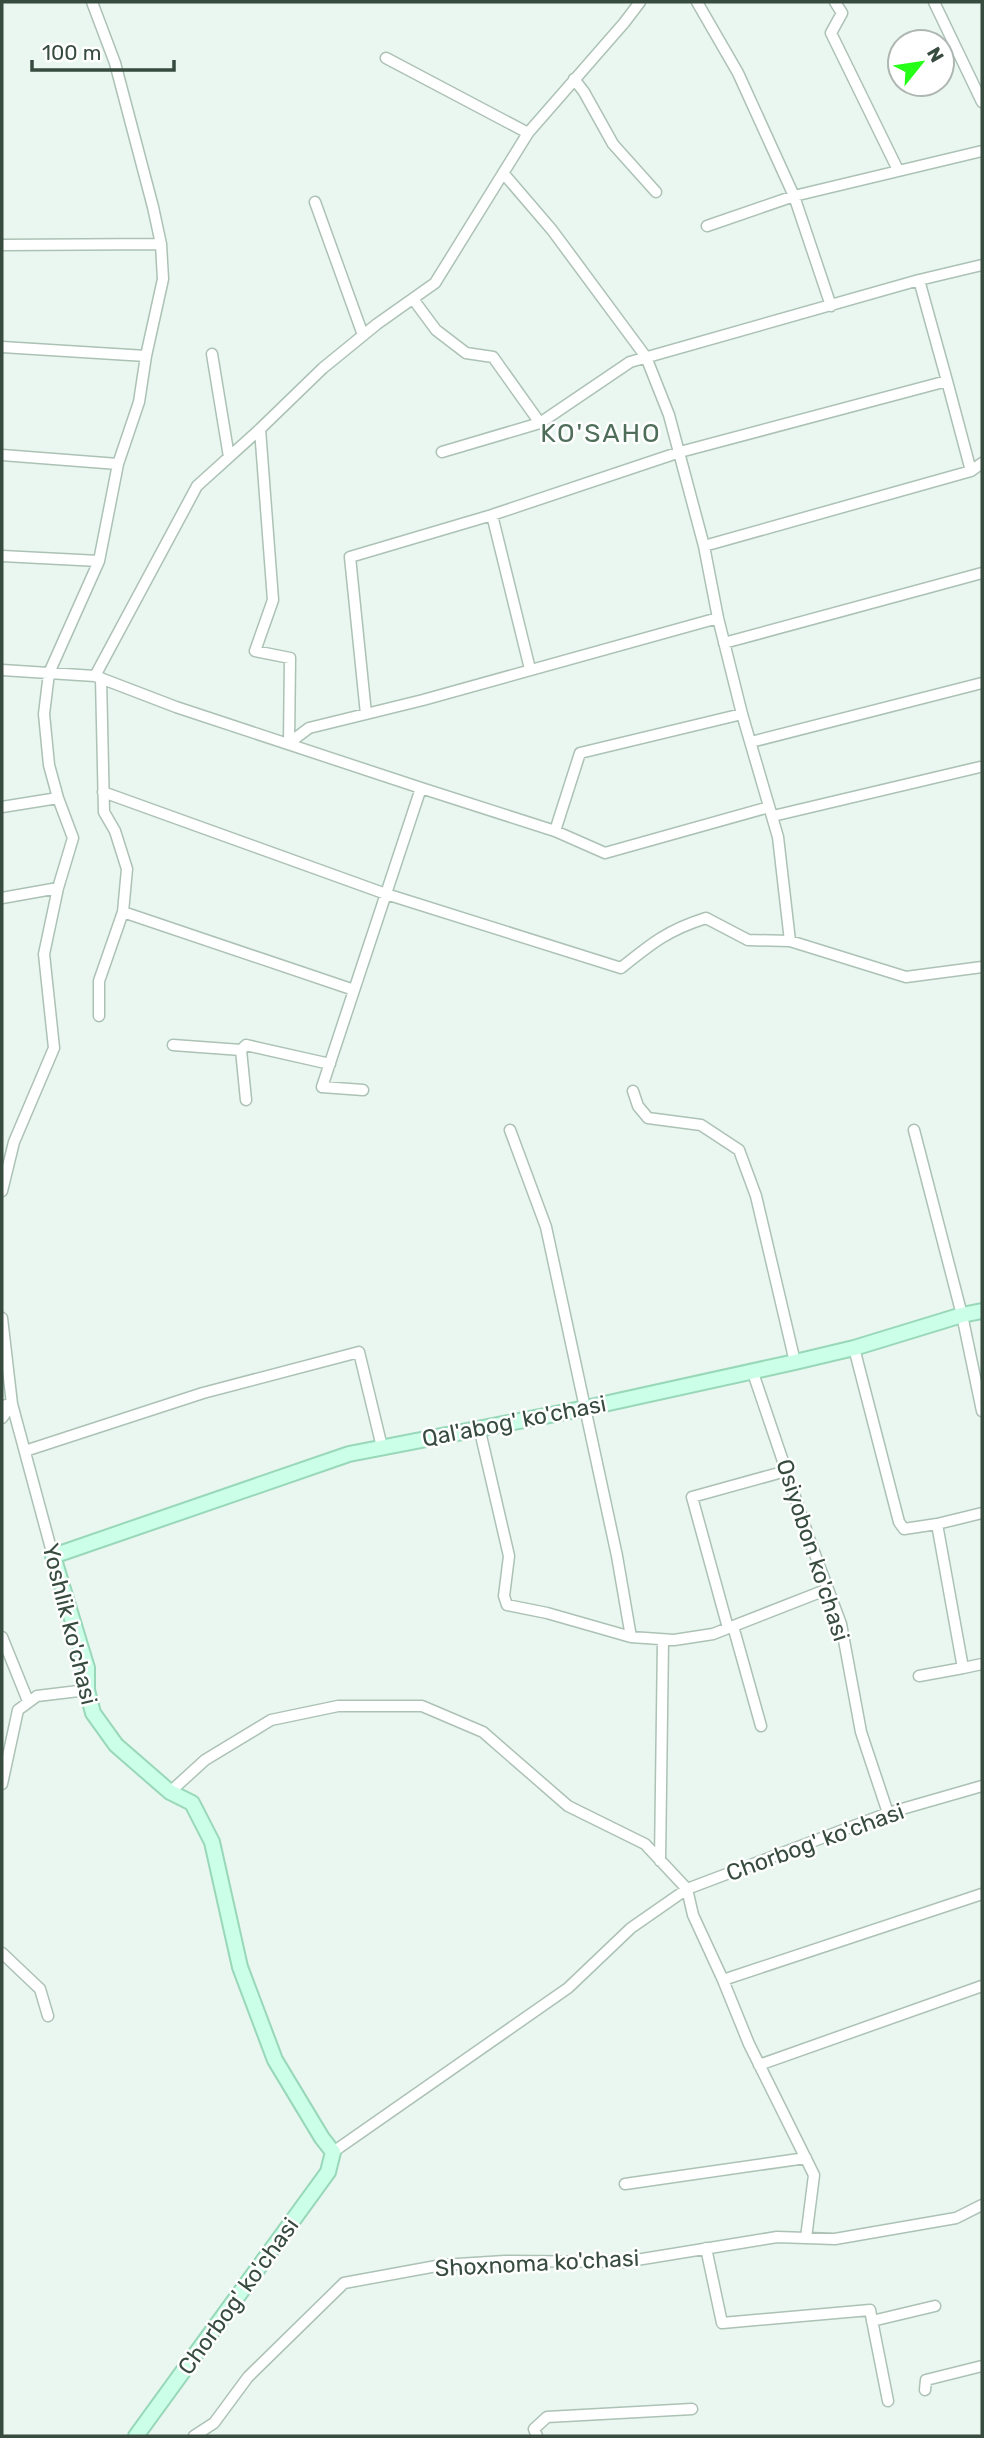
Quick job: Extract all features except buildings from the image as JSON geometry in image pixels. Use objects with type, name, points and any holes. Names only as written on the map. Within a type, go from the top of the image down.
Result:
[{"type":"street","points":[[2,1191],[14,1142],[54,1048],[44,954],[58,888],[73,838],[49,765],[44,714],[49,673],[100,561],[118,464],[139,402],[163,279],[161,244],[115,63],[92,2]]},
{"type":"street","points":[[99,1016],[99,981],[123,912],[127,869],[116,831],[104,812],[98,677],[197,486],[323,368],[363,335],[435,283],[528,133],[640,2]]},
{"type":"street","points":[[697,2],[738,73],[794,196],[831,306]]},
{"type":"street","points":[[835,2],[842,13],[831,33],[898,170]]},
{"type":"street","points":[[934,2],[982,102]]},
{"type":"street","points":[[386,58],[528,133]]},
{"type":"street","points":[[574,79],[613,144],[656,192]]},
{"type":"street","points":[[706,226],[794,196],[982,151]]},
{"type":"street","points":[[503,174],[552,230],[646,357],[680,452],[742,714],[778,837],[790,941]]},
{"type":"street","points":[[315,202],[363,335]]},
{"type":"street","points":[[2,246],[161,244]]},
{"type":"street","points":[[442,452],[540,423],[630,362],[919,280],[982,265]]},
{"type":"street","points":[[919,280],[971,471]]},
{"type":"street","points":[[413,299],[436,330],[466,353],[493,356],[540,423]]},
{"type":"street","points":[[2,347],[146,356]]},
{"type":"street","points":[[212,354],[229,457]]},
{"type":"street","points":[[366,714],[350,557],[492,515],[680,452],[947,381]]},
{"type":"street","points":[[260,429],[273,600],[255,651],[290,658],[289,743]]},
{"type":"street","points":[[2,456],[118,464]]},
{"type":"street","points":[[704,545],[971,471],[982,463]]},
{"type":"street","points":[[492,515],[530,669]]},
{"type":"street","points":[[2,556],[100,561]]},
{"type":"street","points":[[724,643],[982,573]]},
{"type":"street","points":[[289,743],[309,729],[718,618]]},
{"type":"street","points":[[2,670],[98,677],[176,707],[555,831],[605,853],[771,811],[982,770]]},
{"type":"street","points":[[751,741],[982,683]]},
{"type":"street","points":[[555,831],[580,753],[742,714]]},
{"type":"street","points":[[363,1090],[322,1087],[421,788]]},
{"type":"street","points":[[103,792],[386,894],[621,968],[677,928],[706,918],[748,940],[790,941],[906,977],[982,967]]},
{"type":"street","points":[[2,807],[58,797]]},
{"type":"street","points":[[2,898],[58,888]]},
{"type":"street","points":[[123,912],[354,990]]},
{"type":"street","points":[[173,1045],[241,1050],[246,1045],[330,1064]]},
{"type":"street","points":[[241,1050],[246,1100]]},
{"type":"street","points":[[634,1091],[638,1106],[648,1118],[701,1125],[739,1150],[756,1196],[795,1362]]},
{"type":"street","points":[[510,1130],[546,1227],[617,1556],[631,1637]]},
{"type":"street","points":[[914,1130],[962,1315],[982,1411]]},
{"type":"street","name":"Qal'abog' ko'chasi","points":[[54,1556],[349,1454],[586,1408],[795,1362],[982,1311]]},
{"type":"street","name":"Yoshlik ko'chasi","points":[[2,1318],[7,1405],[25,1451],[86,1668],[87,1690],[93,1713],[116,1745],[170,1791],[192,1803],[212,1842],[240,1966],[275,2060],[321,2138],[333,2152]]},
{"type":"street","points":[[854,1348],[904,1529],[982,1513]]},
{"type":"street","points":[[25,1451],[203,1392],[359,1352],[383,1447]]},
{"type":"street","name":"Osiyobon ko'chasi","points":[[752,1370],[841,1624],[861,1732],[888,1813]]},
{"type":"street","points":[[2,1418],[7,1405]]},
{"type":"street","points":[[479,1427],[509,1556],[504,1596],[507,1605],[547,1613],[631,1637],[663,1640],[713,1634],[828,1589]]},
{"type":"street","points":[[761,1726],[692,1497],[786,1471]]},
{"type":"street","points":[[937,1524],[963,1668]]},
{"type":"street","points":[[2,1637],[28,1701]]},
{"type":"street","points":[[660,1861],[663,1640]]},
{"type":"street","points":[[919,1676],[982,1664]]},
{"type":"street","points":[[2,1784],[19,1710],[37,1696],[87,1690]]},
{"type":"street","points":[[170,1791],[205,1760],[271,1720],[338,1706],[422,1706],[483,1732],[568,1806],[645,1844],[687,1889],[693,1915],[759,2065],[814,2175],[806,2238]]},
{"type":"street","name":"Сhorbog' ko'chasi","points":[[333,2152],[568,1988],[631,1928],[687,1889],[888,1813],[982,1786]]},
{"type":"street","points":[[723,1980],[982,1894]]},
{"type":"street","points":[[2,1953],[40,1989],[48,2016]]},
{"type":"street","points":[[759,2065],[982,1986]]},
{"type":"street","name":"Chorbog' ko'chasi","points":[[136,2436],[328,2172],[333,2152]]},
{"type":"street","points":[[625,2184],[806,2158]]},
{"type":"street","name":"Shoxnoma ko'chasi","points":[[194,2436],[214,2423],[248,2377],[344,2283],[442,2265],[505,2261],[624,2262],[777,2237],[835,2239],[956,2218],[982,2205]]},
{"type":"street","points":[[706,2248],[722,2323],[870,2311],[888,2401]]},
{"type":"street","points":[[872,2321],[935,2306]]},
{"type":"street","points":[[925,2390],[926,2380],[982,2367]]},
{"type":"street","points":[[537,2436],[534,2429],[547,2417],[692,2409]]},
{"type":"district","name":"KO'SAHO","points":[[601,433]]}]
